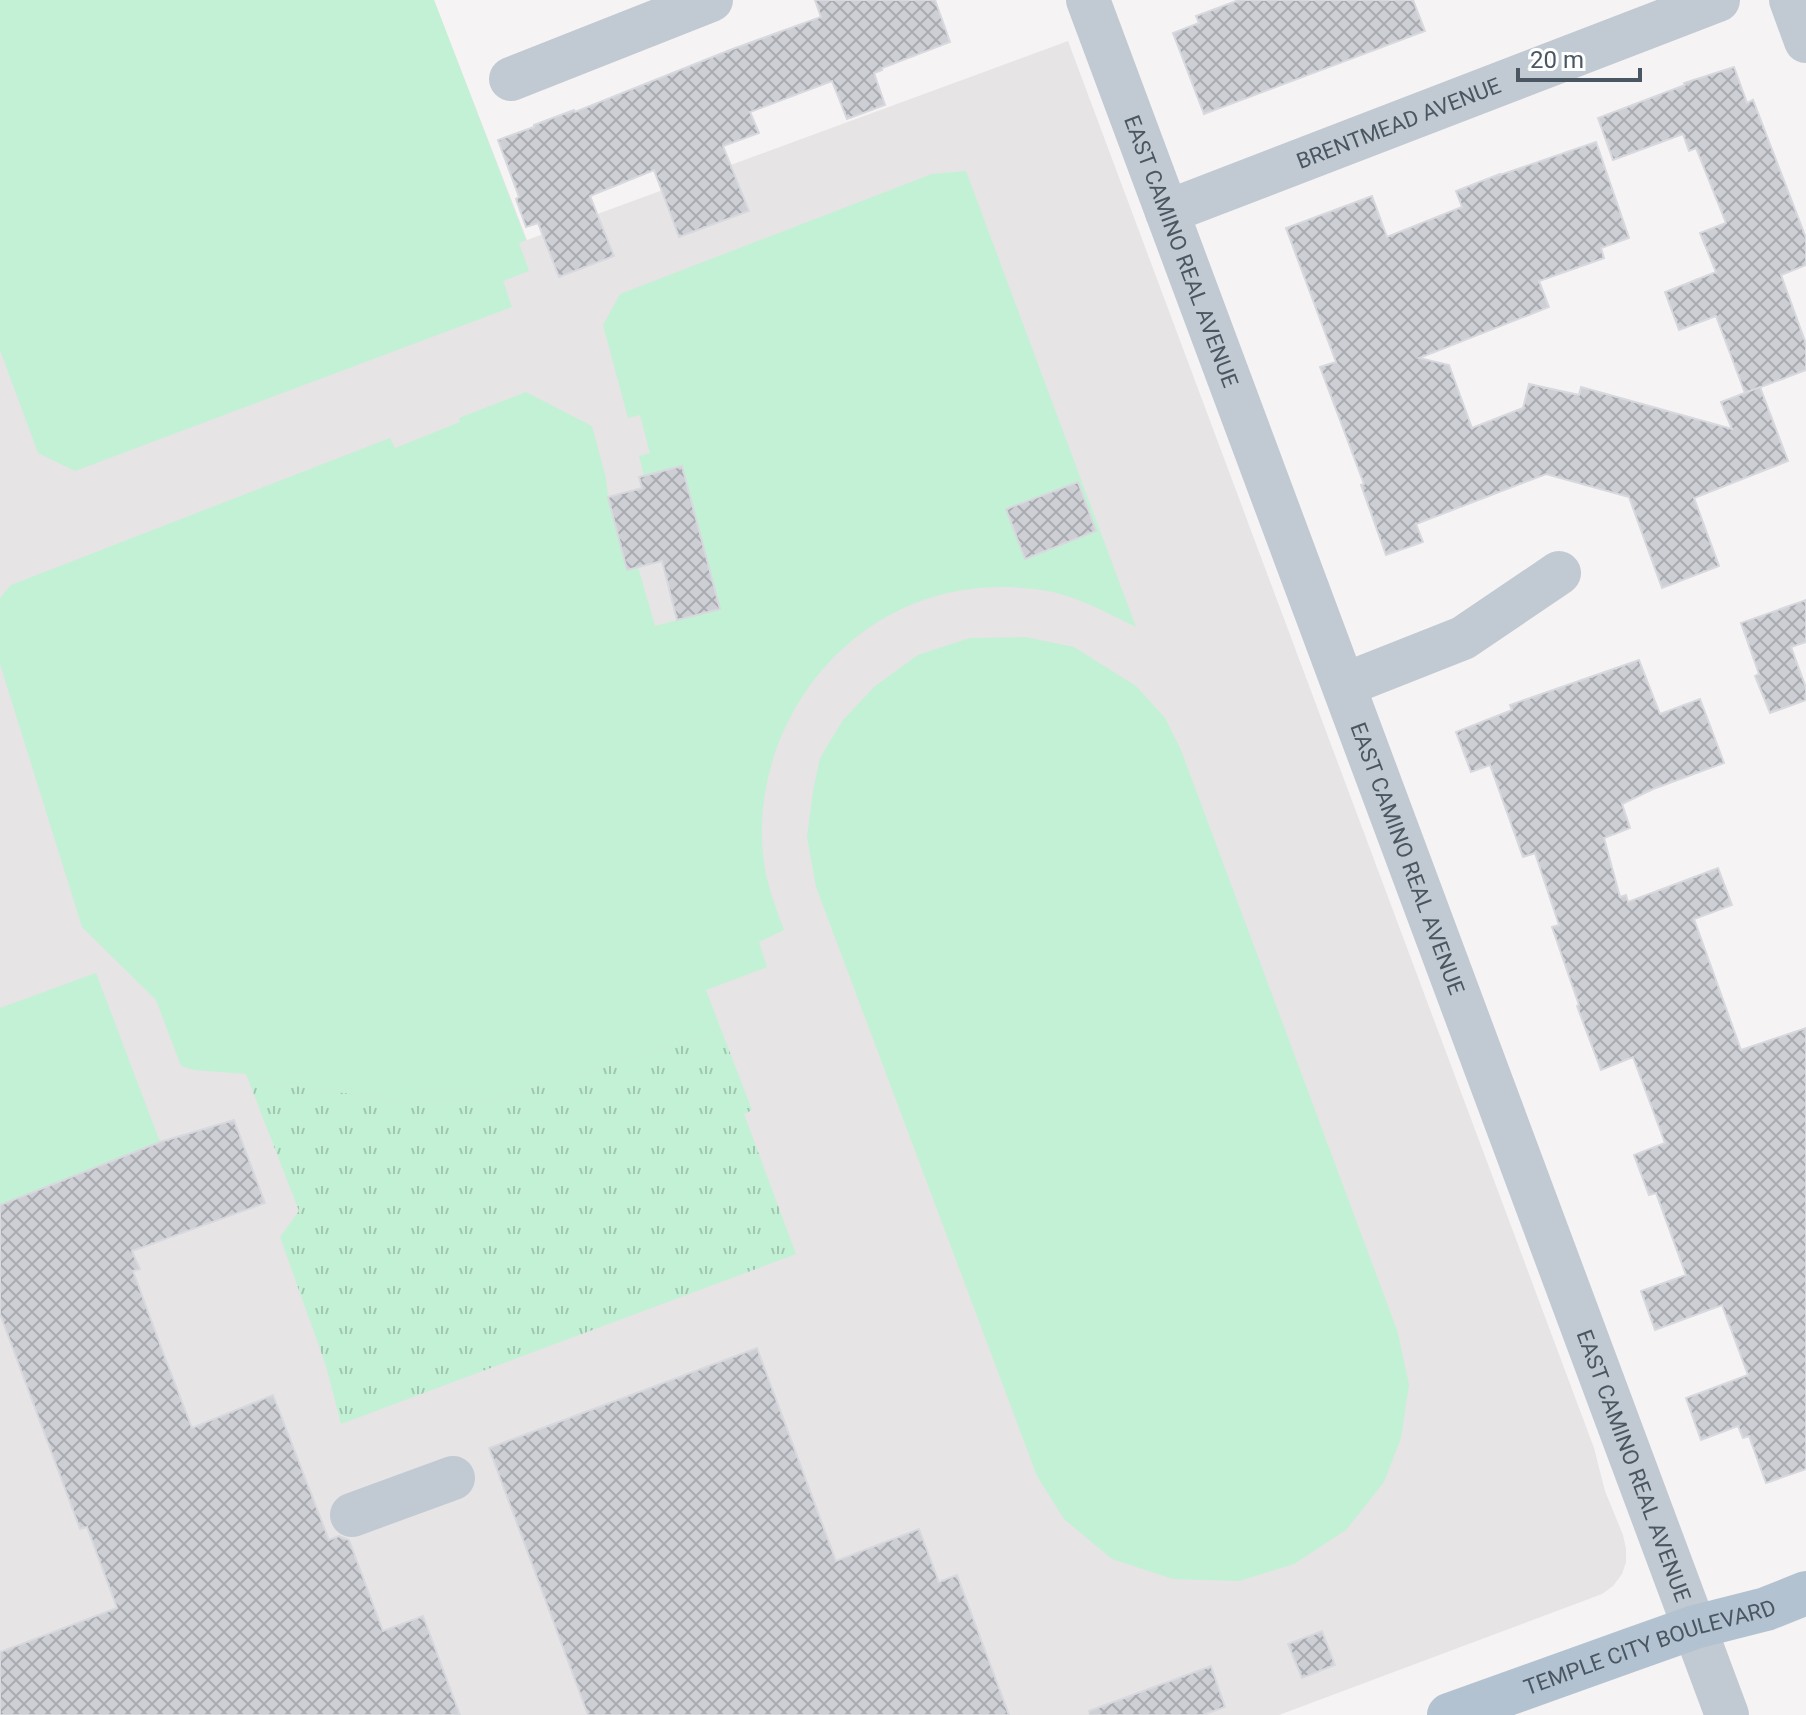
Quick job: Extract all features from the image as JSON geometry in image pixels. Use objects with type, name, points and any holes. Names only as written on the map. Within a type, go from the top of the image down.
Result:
[{"type":"main road","name":"TEMPLE CITY BOULEVARD","points":[[1449,1715],[1695,1627],[1766,1609],[1806,1593]]},
{"type":"street","points":[[511,79],[711,0]]},
{"type":"street","name":"EAST CAMINO REAL AVENUE","points":[[1088,0],[1727,1715]]},
{"type":"street","name":"BRENTMEAD AVENUE","points":[[1167,212],[1718,0]]},
{"type":"street","points":[[1791,0],[1806,41]]},
{"type":"street","points":[[1344,685],[1463,638],[1559,573]]},
{"type":"street","points":[[352,1515],[453,1478]]},
{"type":"shaded area","points":[[0,0],[434,0],[527,240],[1068,41],[1594,1448],[1605,1491],[1626,1549],[1622,1574],[1613,1586],[1602,1594],[1279,1715],[0,1715]]},
{"type":"green space","points":[[0,0],[434,0],[526,240],[519,243],[529,271],[503,281],[512,307],[75,471],[38,453],[0,350]]},
{"type":"green space","points":[[966,171],[1136,627],[1087,604],[1048,591],[1009,587],[971,589],[933,597],[894,613],[859,635],[828,663],[803,696],[783,732],[770,772],[763,812],[766,874],[784,930],[759,942],[767,967],[706,990],[722,1032],[481,1102],[442,1104],[401,1101],[181,1066],[156,1000],[82,927],[0,664],[0,598],[11,585],[390,438],[395,448],[460,422],[459,418],[526,392],[592,426],[626,569],[638,567],[655,626],[719,609],[644,476],[639,456],[650,453],[640,415],[628,418],[603,325],[620,294],[932,174]]},
{"type":"green space","points":[[1025,637],[1074,647],[1136,686],[1165,718],[1181,750],[1398,1333],[1409,1385],[1401,1438],[1384,1482],[1346,1530],[1294,1564],[1239,1581],[1173,1579],[1112,1559],[1064,1519],[1037,1476],[816,887],[807,837],[813,791],[820,758],[843,720],[875,686],[918,655],[970,638]]},
{"type":"green space","points":[[96,973],[160,1142],[0,1205],[0,1008]]},
{"type":"green space","points":[[722,1032],[752,1110],[744,1114],[796,1254],[341,1424],[326,1366],[280,1237],[299,1211],[246,1074],[289,1085],[401,1101],[442,1104],[481,1102]]},
{"type":"building","points":[[815,0],[935,0],[950,42],[874,73],[885,105],[847,119],[832,81],[750,112],[759,133],[723,146],[749,211],[679,237],[654,170],[590,196],[614,256],[559,277],[538,223],[526,227],[516,199],[519,197],[498,140],[821,17]]},
{"type":"building","points":[[1239,0],[1413,0],[1425,31],[1204,114],[1173,33],[1199,23],[1196,16]]},
{"type":"building","points":[[1734,67],[1747,103],[1753,100],[1806,238],[1806,265],[1781,275],[1806,344],[1806,370],[1745,393],[1716,316],[1679,330],[1665,292],[1716,272],[1700,233],[1726,223],[1696,148],[1689,151],[1683,134],[1613,160],[1598,118],[1684,83]]},
{"type":"building","points":[[1596,142],[1629,238],[1601,248],[1604,258],[1539,281],[1549,307],[1419,358],[1449,365],[1472,428],[1523,408],[1529,384],[1579,395],[1581,387],[1732,429],[1721,402],[1760,387],[1788,461],[1694,498],[1719,566],[1662,588],[1629,497],[1546,474],[1416,524],[1423,542],[1386,555],[1361,485],[1364,484],[1320,367],[1336,362],[1286,228],[1372,196],[1387,237],[1462,207],[1456,191]]},
{"type":"building","points":[[682,466],[720,609],[677,620],[662,561],[627,570],[608,497],[642,488],[639,477]]},
{"type":"building","points":[[1078,482],[1096,531],[1025,559],[1006,509]]},
{"type":"building","points":[[1806,600],[1806,642],[1791,647],[1806,688],[1806,700],[1770,713],[1755,676],[1759,674],[1741,623]]},
{"type":"building","points":[[1639,660],[1660,714],[1700,699],[1724,763],[1622,804],[1630,828],[1604,838],[1620,897],[1626,895],[1628,902],[1718,868],[1732,905],[1694,919],[1741,1050],[1806,1028],[1806,1469],[1766,1483],[1749,1436],[1743,1438],[1738,1426],[1701,1440],[1686,1398],[1748,1375],[1722,1305],[1655,1330],[1641,1291],[1686,1275],[1656,1193],[1649,1195],[1634,1155],[1665,1143],[1633,1057],[1601,1070],[1552,927],[1559,925],[1535,853],[1523,857],[1490,765],[1471,772],[1456,732],[1512,710],[1510,705]]},
{"type":"building","points":[[234,1120],[265,1203],[132,1251],[140,1269],[133,1271],[161,1347],[192,1428],[273,1395],[329,1540],[339,1536],[349,1540],[383,1631],[423,1616],[460,1715],[0,1715],[0,1652],[117,1608],[87,1527],[80,1529],[0,1314],[0,1205],[160,1142]]},
{"type":"building","points":[[757,1348],[836,1561],[919,1529],[939,1582],[957,1575],[1009,1715],[588,1715],[489,1448]]},
{"type":"building","points":[[1322,1631],[1335,1665],[1302,1678],[1288,1644]]},
{"type":"building","points":[[1211,1666],[1225,1707],[1203,1715],[1090,1715],[1089,1711]]}]
